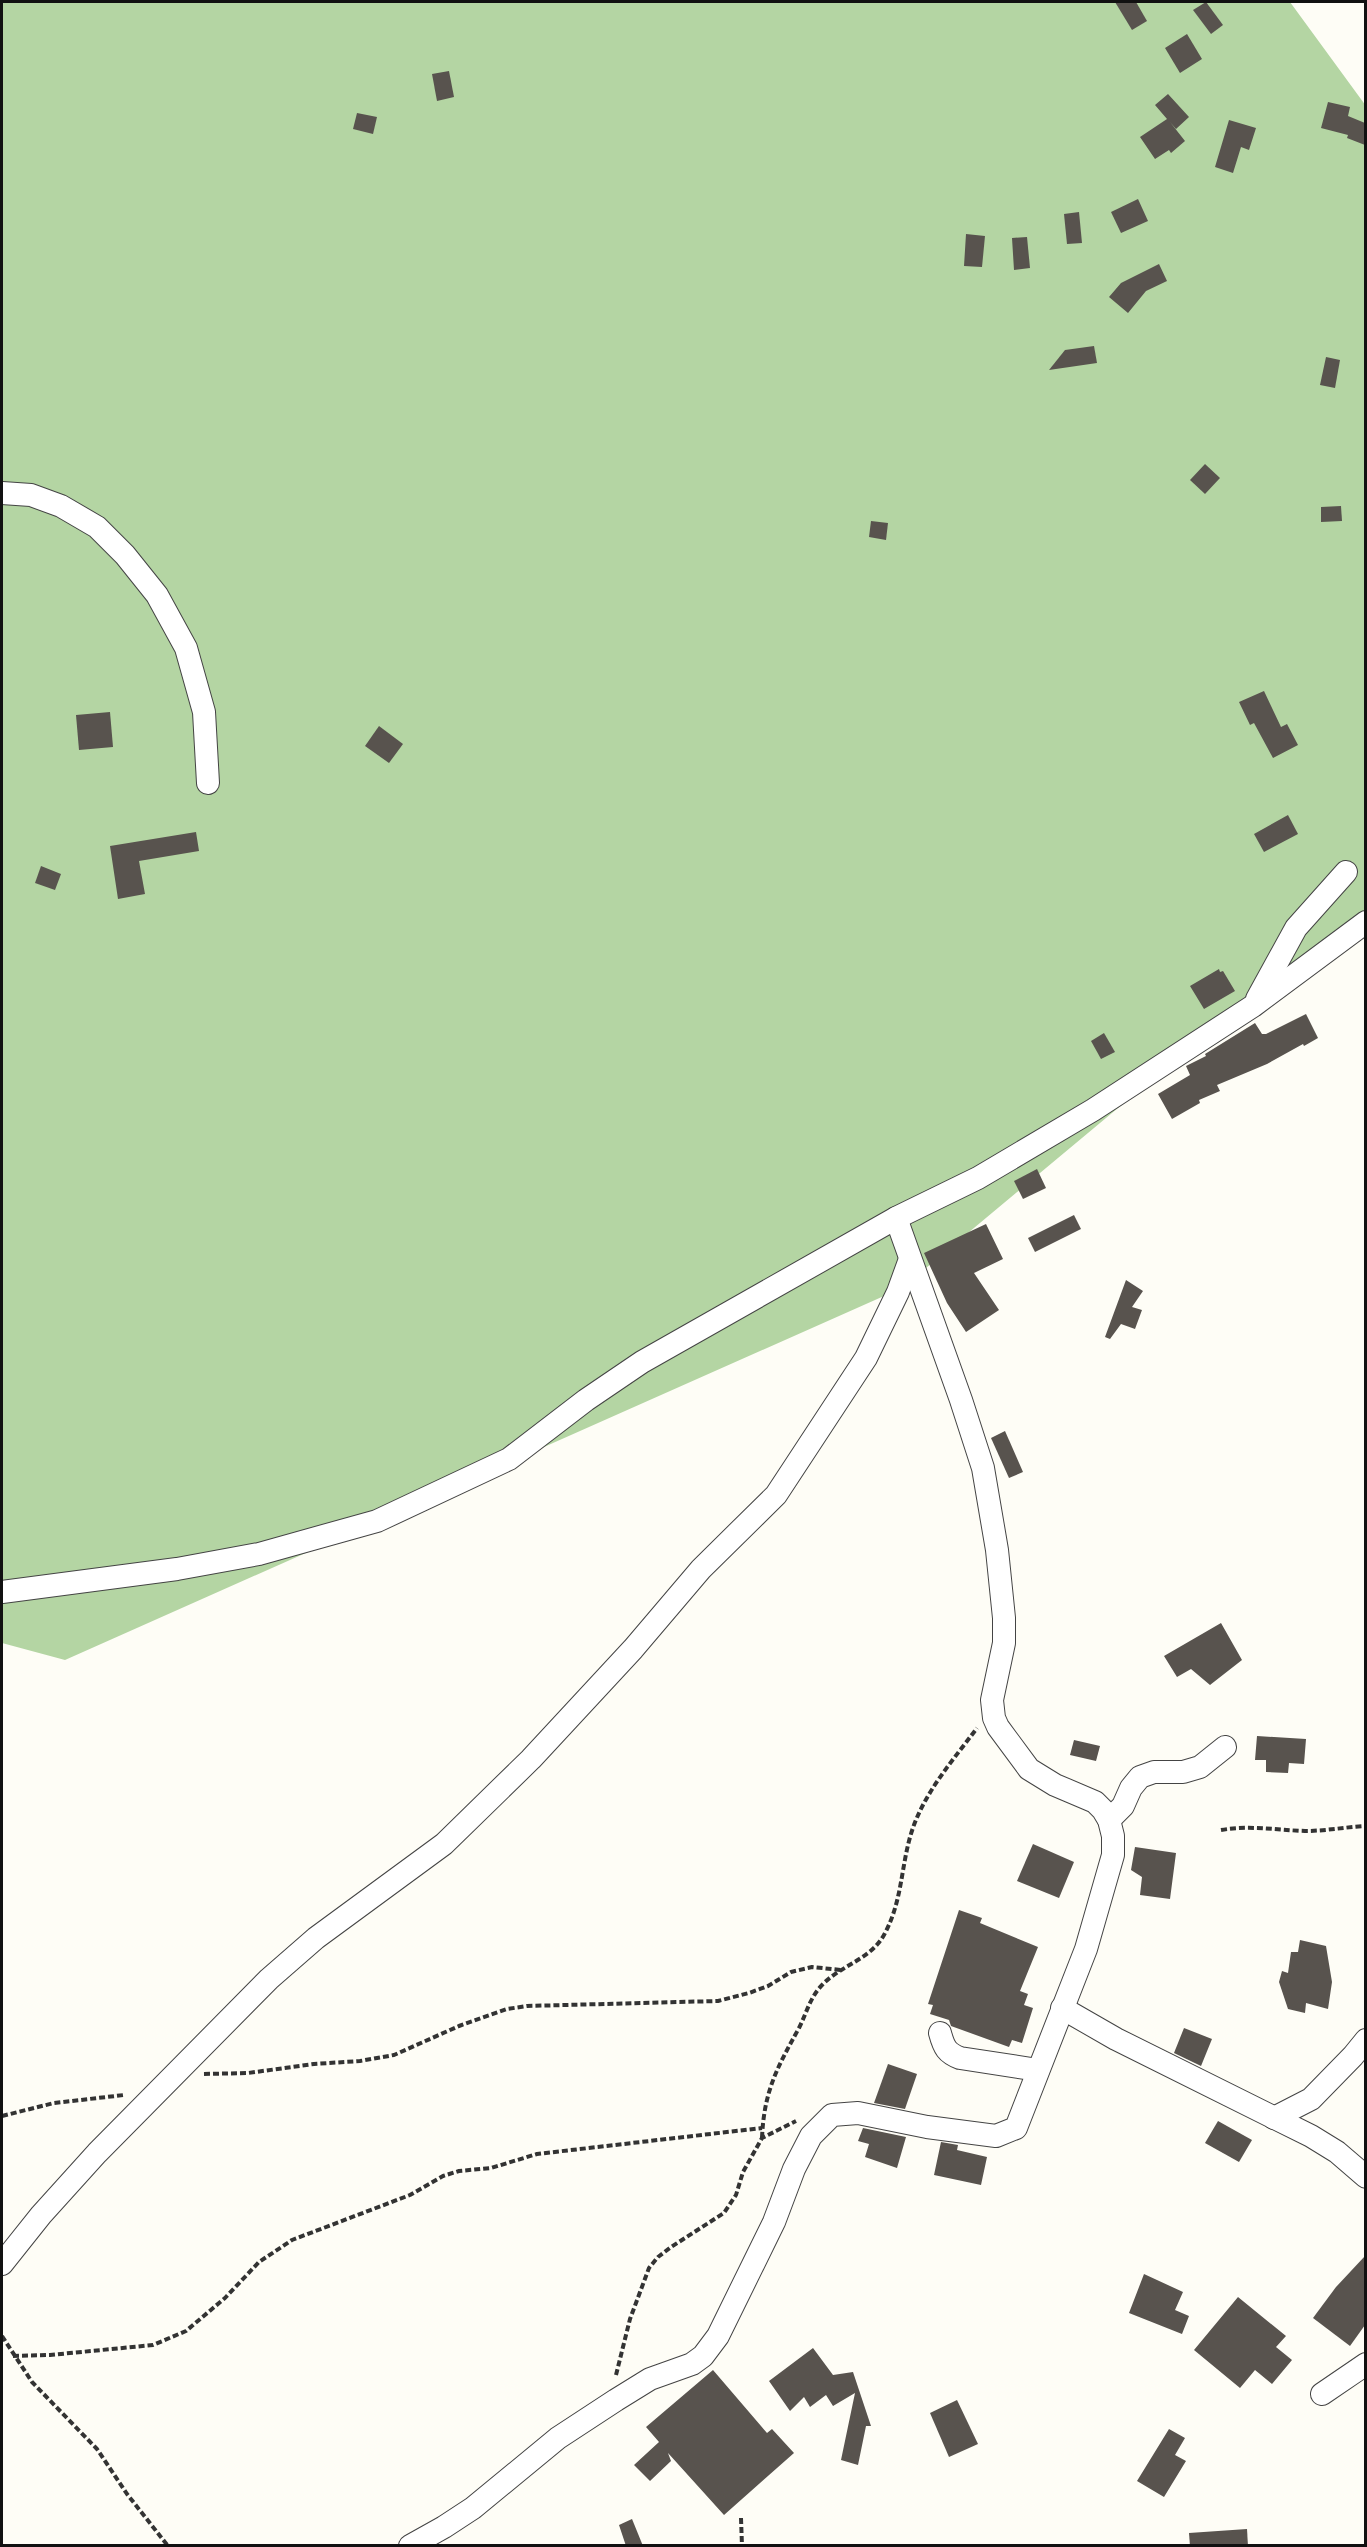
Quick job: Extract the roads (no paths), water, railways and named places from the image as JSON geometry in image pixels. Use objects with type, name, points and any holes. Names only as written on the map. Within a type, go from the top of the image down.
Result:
[{"type":"street","points":[[2,493],[31,495],[61,506],[97,527],[125,555],[157,595],[186,648],[204,712],[208,783]]},
{"type":"street","points":[[1253,1006],[1296,928],[1346,872]]},
{"type":"street","points":[[2,1592],[177,1569],[259,1554],[377,1521],[509,1459],[586,1400],[642,1362],[896,1218],[978,1178],[1074,1121],[1253,1006],[1365,922]]},
{"type":"street","points":[[410,2546],[473,2508],[558,2438],[616,2400],[650,2379],[692,2364],[703,2356],[718,2336],[769,2233],[794,2169],[811,2136],[832,2115],[858,2113],[927,2127],[996,2136],[1017,2128],[1086,1949],[1113,1855],[1113,1836],[1109,1820],[1095,1802],[1054,1785],[1029,1769],[998,1727],[992,1707],[1004,1644],[1004,1618],[997,1550],[983,1468],[896,1218]]},
{"type":"street","points":[[2,2264],[41,2215],[149,2098],[176,2074],[269,1979],[315,1938],[452,1836],[531,1759],[633,1649],[701,1569],[777,1495],[866,1358],[898,1292],[910,1259]]},
{"type":"street","points":[[1109,1820],[1123,1806],[1131,1788],[1140,1777],[1154,1772],[1183,1772],[1200,1767],[1225,1747]]},
{"type":"street","points":[[1062,2008],[1116,2039],[1328,2146],[1365,2177]]},
{"type":"street","points":[[940,2033],[943,2046],[949,2054],[1038,2070]]},
{"type":"street","points":[[1274,2118],[1311,2099],[1353,2056],[1365,2040]]},
{"type":"street","points":[[1322,2394],[1365,2364]]}]
